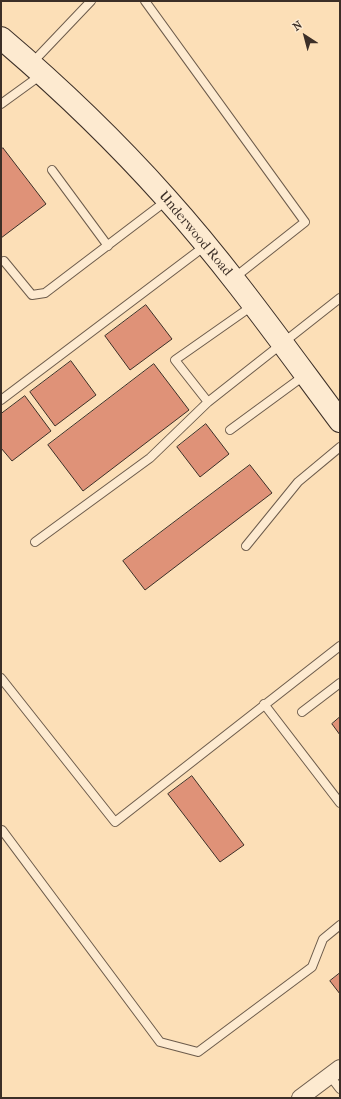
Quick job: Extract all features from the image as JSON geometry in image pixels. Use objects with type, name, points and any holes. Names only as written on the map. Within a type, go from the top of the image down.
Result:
[{"type":"main road","name":"Underwood Road","points":[[1,38],[81,108],[168,200],[232,279],[340,421]]},
{"type":"street","points":[[300,1098],[335,1072]]},
{"type":"lane","points":[[1,104],[37,68],[91,1]]},
{"type":"lane","points":[[145,1],[305,222],[232,279]]},
{"type":"lane","points":[[52,170],[108,246]]},
{"type":"lane","points":[[4,261],[32,295],[45,293],[168,200]]},
{"type":"lane","points":[[1,400],[205,245]]},
{"type":"lane","points":[[35,542],[150,458],[208,402],[340,298]]},
{"type":"lane","points":[[208,402],[175,360],[252,306]]},
{"type":"lane","points":[[230,430],[305,375]]},
{"type":"lane","points":[[246,546],[298,482],[340,447]]},
{"type":"lane","points":[[1,678],[116,822],[264,704],[340,646]]},
{"type":"lane","points":[[302,712],[340,683]]},
{"type":"lane","points":[[264,704],[340,803]]},
{"type":"lane","points":[[1,830],[160,1042],[198,1052],[312,967],[323,939],[340,925]]},
{"type":"lane","points":[[335,1072],[340,1090]]},
{"type":"building","points":[[3,148],[46,204],[1,238],[1,150]]},
{"type":"building","points":[[146,305],[172,339],[130,370],[105,336]]},
{"type":"building","points":[[71,361],[96,395],[55,426],[30,392]]},
{"type":"building","points":[[154,364],[189,410],[83,491],[48,445]]},
{"type":"building","points":[[25,396],[51,431],[12,461],[1,448],[1,414]]},
{"type":"building","points":[[206,424],[229,454],[200,477],[177,447]]},
{"type":"building","points":[[250,465],[272,493],[145,590],[123,561]]},
{"type":"building","points":[[340,717],[340,735],[332,724]]},
{"type":"building","points":[[192,776],[244,845],[220,862],[168,794]]},
{"type":"building","points":[[340,973],[340,994],[330,981]]}]
